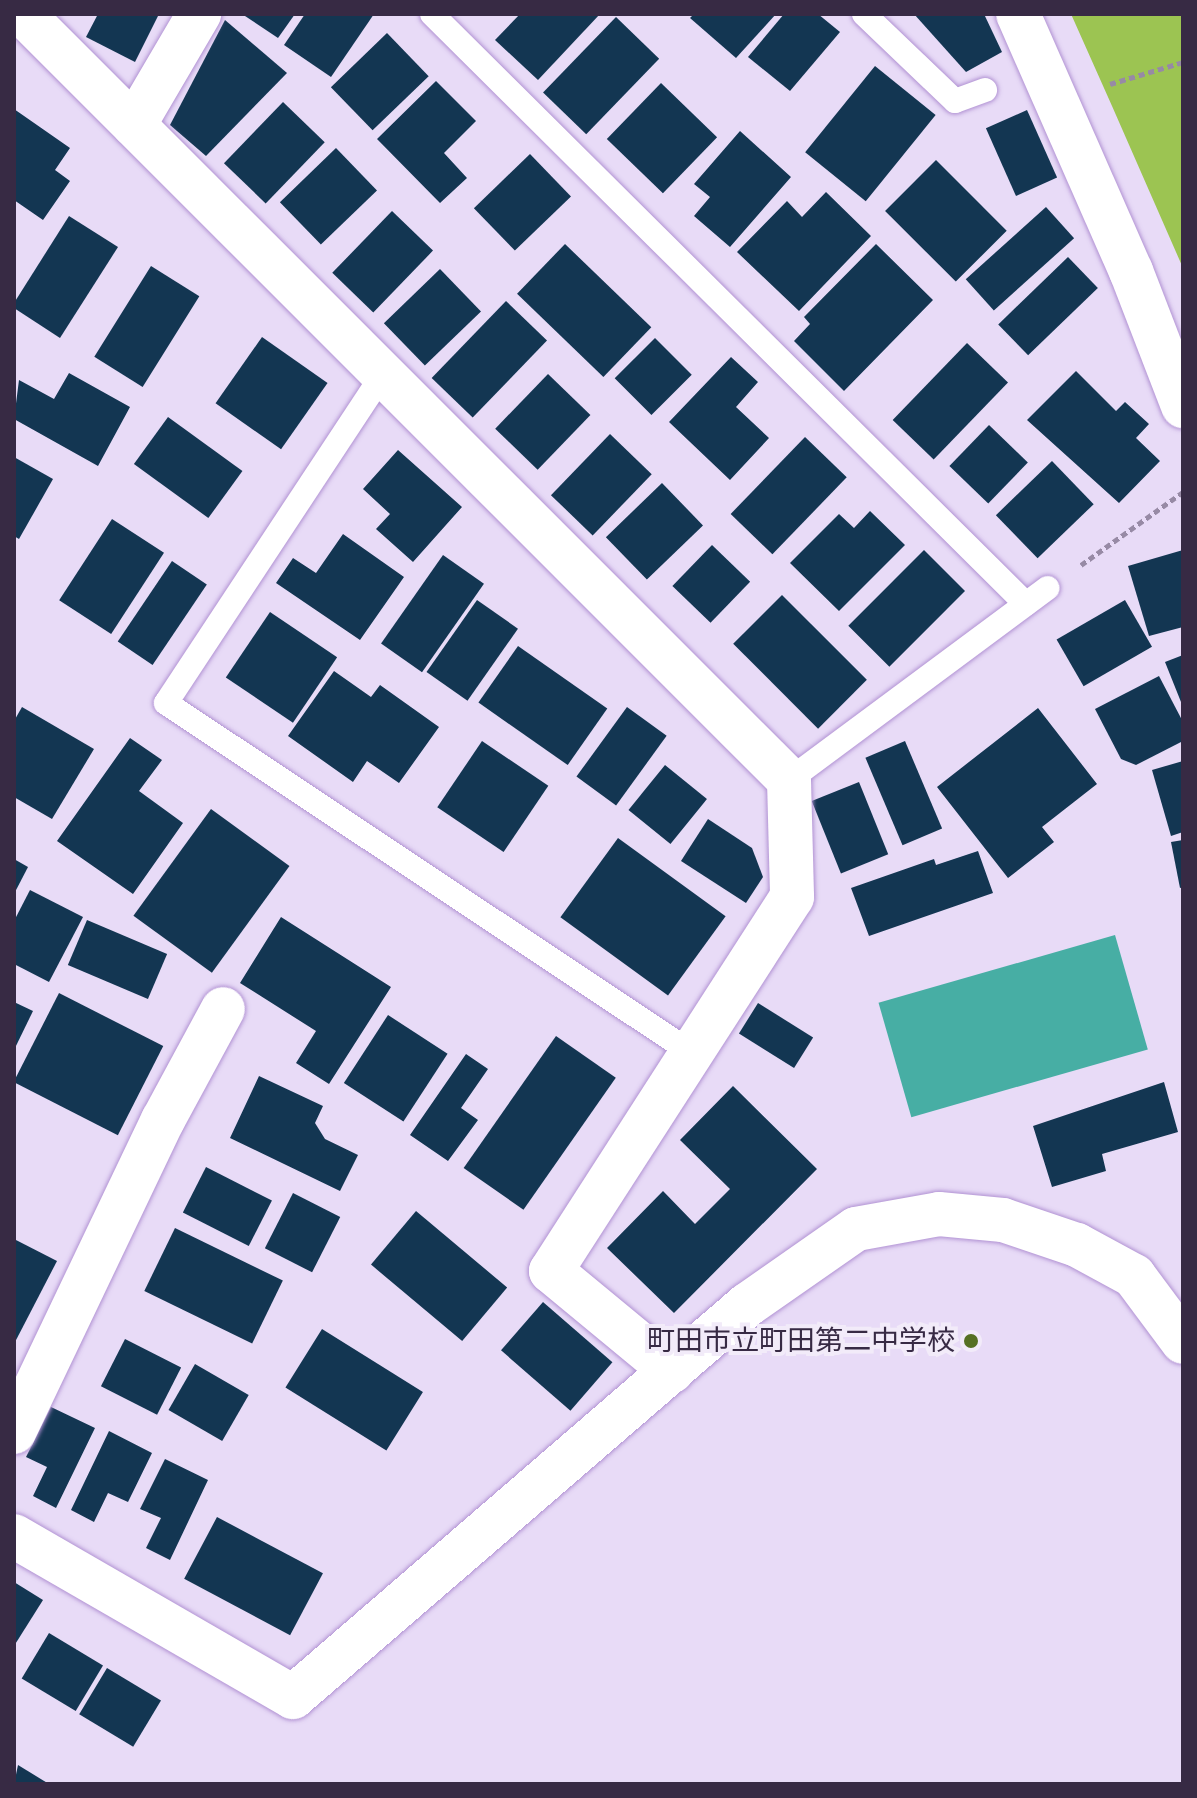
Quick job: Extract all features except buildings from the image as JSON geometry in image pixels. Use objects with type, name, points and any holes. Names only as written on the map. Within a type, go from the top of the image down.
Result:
[{"type":"street","points":[[23,14],[789,780],[792,897],[551,1271],[672,1371]]},
{"type":"street","points":[[134,125],[199,14]]},
{"type":"street","points":[[1018,14],[1131,271],[1183,406]]},
{"type":"street","points":[[14,1432],[163,1120],[223,1009]]},
{"type":"street","points":[[14,1536],[293,1697],[796,1267],[856,1229],[939,1214],[1003,1220],[1077,1245],[1134,1276],[1183,1342]]},
{"type":"lane","points":[[432,14],[1026,604]]},
{"type":"lane","points":[[864,14],[955,101],[985,90]]},
{"type":"lane","points":[[383,374],[166,703],[692,1053]]},
{"type":"lane","points":[[789,780],[1048,588]]},
{"type":"path","points":[[1104,86],[1183,62]]},
{"type":"path","points":[[1048,588],[1183,492]]},
{"type":"green space","points":[[1071,14],[1183,14],[1183,268],[1112,106]]},
{"type":"shaded area","points":[[1115,935],[1148,1049],[911,1117],[879,1003]]},
{"type":"place","name":"町田市立町田第二中学校","points":[[971,1341]]}]
